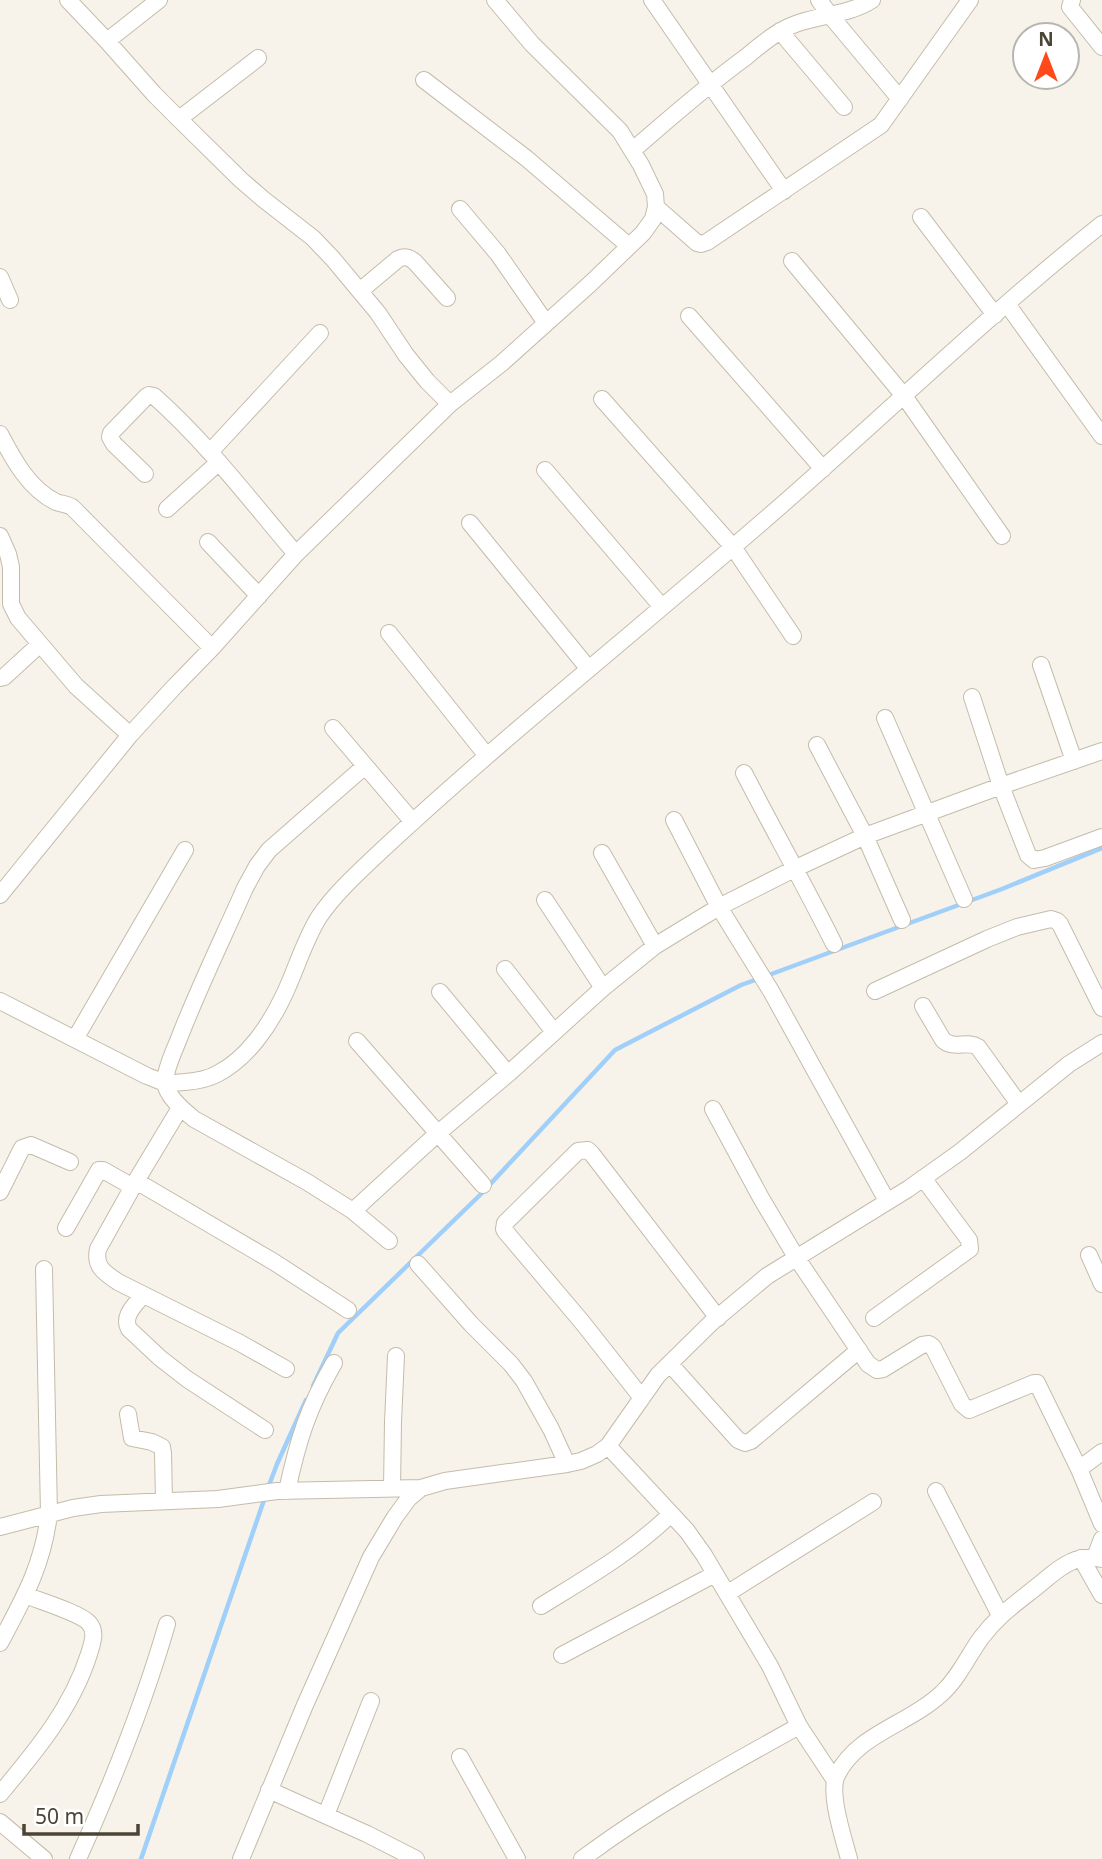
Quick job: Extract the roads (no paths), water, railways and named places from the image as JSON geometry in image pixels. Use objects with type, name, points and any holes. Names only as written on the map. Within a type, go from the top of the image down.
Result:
[{"type":"street","points":[[68,0],[179,118],[263,199],[313,238],[361,290],[402,349],[427,381],[450,404]]},
{"type":"street","points":[[107,41],[159,0]]},
{"type":"street","points":[[0,895],[130,735],[296,554],[450,404],[502,363],[546,323],[643,233],[653,219],[655,194],[633,150],[620,131],[532,44],[495,0]]},
{"type":"street","points":[[652,0],[784,191]]},
{"type":"street","points":[[819,0],[900,99]]},
{"type":"street","points":[[633,150],[710,83],[780,31],[829,14],[853,10],[872,0]]},
{"type":"street","points":[[656,207],[697,243],[707,242],[881,125],[970,0]]},
{"type":"street","points":[[1072,0],[1070,7],[1074,14],[1102,47]]},
{"type":"street","points":[[780,31],[844,107]]},
{"type":"street","points":[[179,118],[258,58]]},
{"type":"street","points":[[424,80],[526,158],[629,246]]},
{"type":"street","points":[[460,209],[498,254],[546,323]]},
{"type":"street","points":[[921,216],[1102,436]]},
{"type":"street","points":[[0,1001],[165,1083],[217,1075],[254,1043],[271,1020],[319,918],[358,873],[487,756],[823,469],[1050,266],[1102,223]]},
{"type":"street","points":[[361,290],[398,259],[410,257],[447,299]]},
{"type":"street","points":[[792,261],[904,396],[1002,537]]},
{"type":"street","points":[[0,277],[10,300]]},
{"type":"street","points":[[689,316],[823,469]]},
{"type":"street","points":[[167,509],[215,457],[320,333]]},
{"type":"street","points":[[145,474],[110,437],[149,395],[154,396],[177,416],[215,457],[296,554]]},
{"type":"street","points":[[602,399],[733,547],[793,636]]},
{"type":"street","points":[[0,434],[18,466],[31,481],[56,502],[72,507],[212,648]]},
{"type":"street","points":[[545,470],[662,607]]},
{"type":"street","points":[[470,523],[588,668]]},
{"type":"street","points":[[0,537],[11,567],[11,604],[18,618],[76,686],[130,735]]},
{"type":"street","points":[[208,542],[259,596]]},
{"type":"street","points":[[389,633],[487,756]]},
{"type":"street","points":[[0,678],[46,652]]},
{"type":"street","points":[[1041,665],[1074,761]]},
{"type":"street","points":[[972,697],[1001,786],[1028,855],[1034,860],[1045,858],[1102,837]]},
{"type":"street","points":[[885,718],[964,899]]},
{"type":"street","points":[[333,728],[413,822]]},
{"type":"street","points":[[817,745],[864,836],[902,920]]},
{"type":"street","points":[[352,1211],[603,988],[655,946],[719,907],[864,836],[1102,751]]},
{"type":"street","points":[[365,766],[291,830],[257,866],[184,1025],[165,1083],[180,1108],[194,1119],[307,1182],[352,1211],[389,1241]]},
{"type":"street","points":[[744,773],[834,944]]},
{"type":"street","points":[[674,820],[719,907],[771,991],[887,1201]]},
{"type":"street","points":[[75,1039],[185,850]]},
{"type":"street","points":[[601,853],[655,946]]},
{"type":"street","points":[[545,900],[603,988]]},
{"type":"street","points":[[875,991],[987,939],[1017,927],[1051,919],[1060,924],[1102,1008]]},
{"type":"street","points":[[506,969],[554,1032]]},
{"type":"street","points":[[440,992],[508,1074]]},
{"type":"street","points":[[923,1006],[947,1044],[970,1044],[978,1047],[1019,1104]]},
{"type":"street","points":[[357,1041],[483,1185]]},
{"type":"street","points":[[0,1527],[73,1508],[101,1504],[218,1499],[282,1491],[421,1488],[444,1481],[567,1464],[589,1458],[608,1446],[658,1375],[767,1276],[923,1178],[960,1152],[1069,1064],[1102,1043]]},
{"type":"street","points":[[180,1108],[98,1249],[98,1265],[118,1282],[286,1369]]},
{"type":"street","points":[[713,1110],[796,1257],[868,1364],[877,1370],[883,1369],[922,1345],[929,1344],[962,1404],[969,1410],[1037,1383],[1079,1469],[1102,1524]]},
{"type":"street","points":[[0,1192],[26,1145],[70,1163]]},
{"type":"street","points":[[642,1398],[505,1231],[505,1223],[578,1151],[587,1150],[718,1318]]},
{"type":"street","points":[[66,1228],[99,1170],[103,1170],[134,1184],[274,1262],[348,1310]]},
{"type":"street","points":[[874,1318],[970,1249],[969,1240],[923,1178]]},
{"type":"street","points":[[1089,1255],[1102,1284]]},
{"type":"street","points":[[418,1264],[471,1324],[512,1364],[551,1429],[567,1464]]},
{"type":"street","points":[[0,1643],[25,1595],[46,1540],[49,1514],[44,1269]]},
{"type":"street","points":[[143,1295],[127,1316],[129,1329],[187,1379],[265,1430]]},
{"type":"street","points":[[670,1364],[738,1440],[745,1443],[751,1441],[859,1350]]},
{"type":"street","points":[[393,1489],[396,1356]]},
{"type":"street","points":[[282,1491],[304,1424],[334,1363]]},
{"type":"street","points":[[128,1414],[132,1438],[162,1447],[164,1501]]},
{"type":"street","points":[[608,1446],[687,1531],[770,1666],[799,1726],[834,1779],[835,1799],[849,1859]]},
{"type":"street","points":[[1079,1469],[1102,1452]]},
{"type":"street","points":[[241,1859],[371,1557],[395,1517],[409,1498],[421,1488]]},
{"type":"street","points":[[936,1492],[1000,1615]]},
{"type":"street","points":[[727,1593],[873,1502]]},
{"type":"street","points":[[541,1606],[628,1551],[671,1514]]},
{"type":"street","points":[[1102,1539],[1093,1558],[1102,1595]]},
{"type":"street","points":[[834,1779],[856,1750],[925,1708],[943,1693],[1000,1615],[1069,1562],[1093,1558]]},
{"type":"street","points":[[562,1655],[715,1574]]},
{"type":"street","points":[[0,1794],[55,1725],[73,1696],[93,1641],[90,1624],[25,1595]]},
{"type":"street","points":[[78,1859],[130,1738],[153,1675],[167,1624]]},
{"type":"street","points":[[326,1815],[371,1700]]},
{"type":"street","points":[[582,1859],[703,1780],[799,1726]]},
{"type":"street","points":[[460,1757],[517,1859]]},
{"type":"street","points":[[269,1790],[326,1815],[395,1854],[416,1859]]},
{"type":"street","points":[[0,1822],[44,1859]]},
{"type":"waterway","points":[[766,976],[1002,889],[1102,848]]},
{"type":"waterway","points":[[313,1386],[338,1333],[481,1194],[615,1050],[741,985],[758,979]]},
{"type":"waterway","points":[[268,1488],[306,1400]]},
{"type":"waterway","points":[[141,1859],[265,1497]]}]
